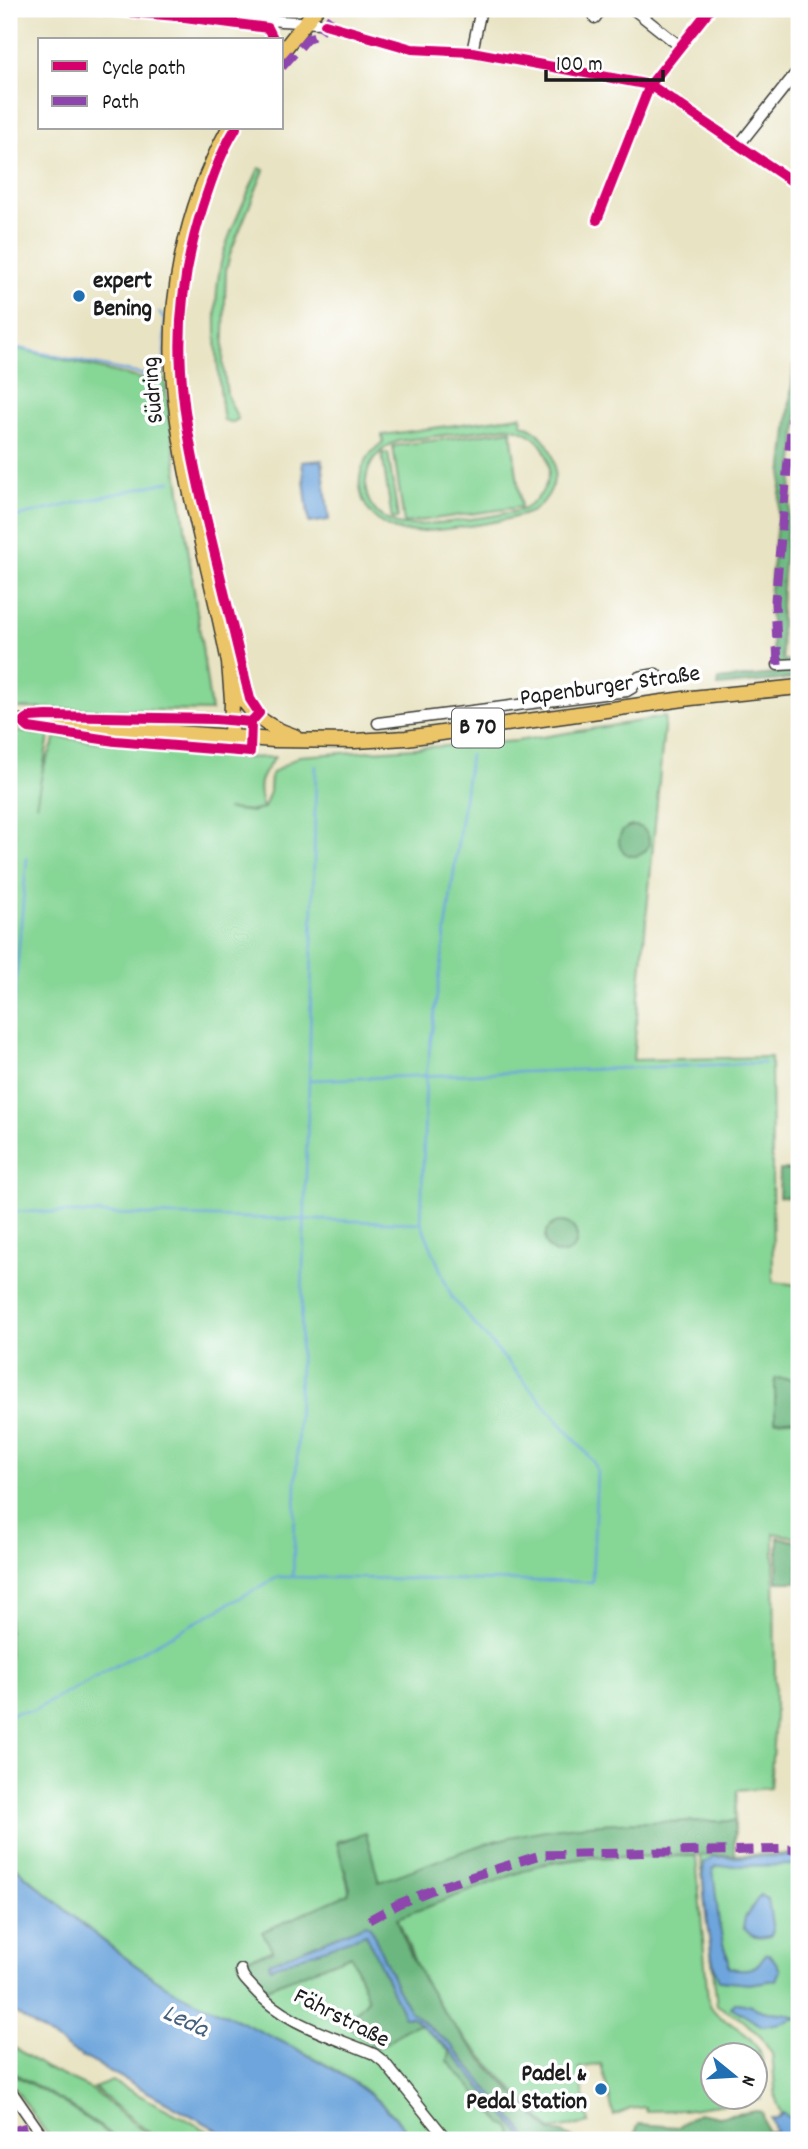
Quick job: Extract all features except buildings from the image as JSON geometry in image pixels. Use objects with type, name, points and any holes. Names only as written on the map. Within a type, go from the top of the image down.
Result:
[{"type":"main road","points":[[284,49],[316,9]]},
{"type":"main road","name":"Südring","points":[[228,130],[208,171],[187,234],[176,294],[173,361],[179,425],[225,638],[231,682],[231,736]]},
{"type":"main road","points":[[231,682],[260,721],[307,740]]},
{"type":"main road","name":"Papenburger Straße","points":[[15,722],[307,740],[406,738],[691,698],[799,687]]},
{"type":"street","points":[[162,9],[305,22],[342,28],[412,49],[472,52],[649,85],[799,186]]},
{"type":"street","points":[[472,52],[481,9]]},
{"type":"street","points":[[633,9],[681,47]]},
{"type":"street","points":[[597,220],[649,85],[710,9]]},
{"type":"street","points":[[738,146],[799,69]]},
{"type":"street","points":[[778,665],[799,664]]},
{"type":"street","points":[[378,723],[627,691],[639,677],[656,674]]},
{"type":"street","name":"Fährstraße","points":[[241,1970],[242,1976],[259,1995],[288,2018],[374,2054],[384,2062],[447,2140]]},
{"type":"street","points":[[9,2088],[45,2140]]},
{"type":"green space","points":[[259,168],[264,170],[226,270],[223,364],[227,395],[238,419],[231,423],[224,421],[219,380],[217,288],[225,248]]},
{"type":"green space","points":[[9,343],[13,347],[150,381],[163,370],[211,711],[9,708]]},
{"type":"green space","points":[[794,365],[799,366],[798,407],[781,628],[783,660],[799,661],[799,678],[718,686],[719,680],[775,674],[769,597]]},
{"type":"green space","points":[[521,416],[522,424],[534,430],[551,451],[554,476],[551,489],[534,510],[508,519],[444,529],[396,530],[384,525],[369,511],[360,485],[364,464],[383,442],[382,435]],"holes":[[[507,427],[523,431],[535,438],[543,448],[549,474],[537,499],[524,509],[460,521],[406,525],[382,517],[367,495],[368,470],[375,458],[385,448],[399,441]]]},
{"type":"green space","points":[[511,430],[521,507],[404,523],[393,446]]},
{"type":"green space","points":[[382,453],[388,453],[398,518],[392,519]]},
{"type":"green space","points":[[665,717],[633,1060],[771,1057],[773,1282],[799,1285],[799,1538],[774,1533],[775,1716],[770,1788],[737,1791],[735,1821],[640,1822],[569,1827],[497,1840],[379,1883],[366,1834],[337,1841],[348,1895],[273,1950],[239,1961],[258,1990],[351,1955],[368,1999],[352,2016],[349,2026],[376,2047],[409,2027],[421,2024],[450,2052],[449,2061],[502,2122],[510,2127],[513,2140],[414,2140],[377,2100],[333,2068],[187,1999],[150,1976],[9,1861],[9,730],[49,736],[36,805],[43,769],[56,737],[238,758],[275,757],[260,781],[259,792],[263,808],[254,811],[226,809],[253,812],[264,808],[270,791],[271,774],[299,756],[517,741]]},
{"type":"green space","points":[[634,826],[640,827],[648,835],[648,847],[640,855],[634,856],[628,855],[620,847],[619,841],[620,835],[628,827]]},
{"type":"green space","points":[[780,1170],[799,1171],[799,1198],[779,1197]]},
{"type":"green space","points":[[561,1222],[572,1227],[577,1238],[572,1249],[561,1254],[550,1249],[545,1238],[550,1227]]},
{"type":"green space","points":[[775,1378],[799,1380],[799,1419],[775,1421]]},
{"type":"green space","points":[[778,1537],[799,1542],[797,1582],[777,1582]]},
{"type":"green space","points":[[735,1821],[734,1855],[590,1857],[542,1864],[397,1918],[408,1950],[423,1979],[460,2033],[550,2131],[563,2133],[576,2140],[513,2140],[510,2127],[502,2123],[448,2061],[450,2051],[421,2024],[409,2027],[376,2047],[349,2026],[352,2016],[368,1999],[351,1955],[259,1991],[238,1961],[273,1951],[262,1932],[348,1894],[350,1888],[337,1843],[366,1833],[379,1882],[480,1845],[524,1834],[614,1823]]},
{"type":"green space","points":[[799,1854],[799,2140],[790,2140],[776,2099],[770,2040],[763,2040],[744,2021],[717,2005],[700,1855]]},
{"type":"green space","points":[[696,1856],[708,2000],[717,2014],[751,2040],[700,2040],[700,2107],[646,2111],[645,2107],[630,2109],[614,2116],[601,2064],[579,2068],[589,2123],[551,2130],[450,2022],[421,1977],[399,1917],[539,1865],[590,1858]]},
{"type":"green space","points":[[9,2044],[46,2068],[91,2089],[154,2140],[120,2140],[64,2102],[9,2070]]},
{"type":"green space","points":[[9,2072],[62,2102],[117,2140],[51,2140],[9,2080]]},
{"type":"green space","points":[[112,2081],[224,2140],[158,2140],[94,2088]]},
{"type":"green space","points":[[762,2112],[769,2140],[623,2140],[634,2135],[639,2124],[678,2127],[698,2113],[719,2117]]},
{"type":"water","points":[[322,460],[329,520],[309,523],[302,462]]},
{"type":"water","points":[[799,1856],[799,1865],[717,1866],[713,1869],[719,1923],[729,1967],[752,1968],[769,1954],[780,1970],[776,1980],[749,1984],[720,1981],[713,1960],[707,1924],[704,1863],[713,1857]]},
{"type":"water","name":"Leda","points":[[9,1862],[86,1927],[168,1987],[297,2049],[349,2079],[395,2117],[414,2140],[236,2140],[74,2052],[9,2009]]},
{"type":"water","points":[[760,1895],[768,1899],[773,1931],[770,1936],[755,1937],[743,1927],[745,1918]]},
{"type":"water","points":[[366,1924],[370,1926],[410,2011],[452,2046],[530,2140],[526,2140],[450,2050],[412,2017],[404,2017],[366,1934],[270,1968],[269,1963]]},
{"type":"water","points":[[735,2003],[796,2018],[762,2026],[731,2007]]},
{"type":"water","points":[[783,2113],[799,2124],[799,2136],[779,2139],[778,2136],[740,2140],[694,2140],[776,2132],[771,2118],[777,2118]]},
{"type":"waterway","points":[[9,344],[154,377],[164,369],[165,321],[159,312]]},
{"type":"waterway","points":[[9,494],[16,517],[171,481]]},
{"type":"waterway","points":[[293,1577],[592,1582],[597,1471],[594,1462],[452,1298],[421,1223],[426,1075],[470,755]]},
{"type":"waterway","points":[[309,1080],[316,766]]},
{"type":"waterway","points":[[9,1029],[13,1012],[27,858]]},
{"type":"waterway","points":[[9,1715],[33,1711],[278,1577],[293,1577],[309,1080],[765,1063]]},
{"type":"waterway","points":[[9,1211],[421,1223]]},
{"type":"marked path","points":[[256,9],[296,9]]},
{"type":"marked path","points":[[284,65],[308,38],[318,35],[336,9]]},
{"type":"marked path","points":[[778,665],[775,602],[799,342]]},
{"type":"marked path","points":[[369,1920],[398,1904],[442,1886],[540,1855],[799,1849]]},
{"type":"marked path","points":[[9,2132],[34,2125]]},
{"type":"cycle path","points":[[92,9],[177,16],[268,28],[273,38]]},
{"type":"cycle path","points":[[597,220],[650,85],[710,9]]},
{"type":"cycle path","points":[[325,24],[412,49],[472,52],[650,85],[799,186]]},
{"type":"cycle path","points":[[22,722],[29,728],[115,741],[250,752],[251,722],[259,713],[250,699],[191,449],[181,370],[180,331],[191,250],[203,206],[213,175],[235,130]]},
{"type":"cycle path","points":[[22,722],[30,717],[47,716],[251,722]]},
{"type":"place","name":"expert Bening","points":[[79,296]]},
{"type":"place","name":"Padel & Pedal Station","points":[[601,2089]]}]
